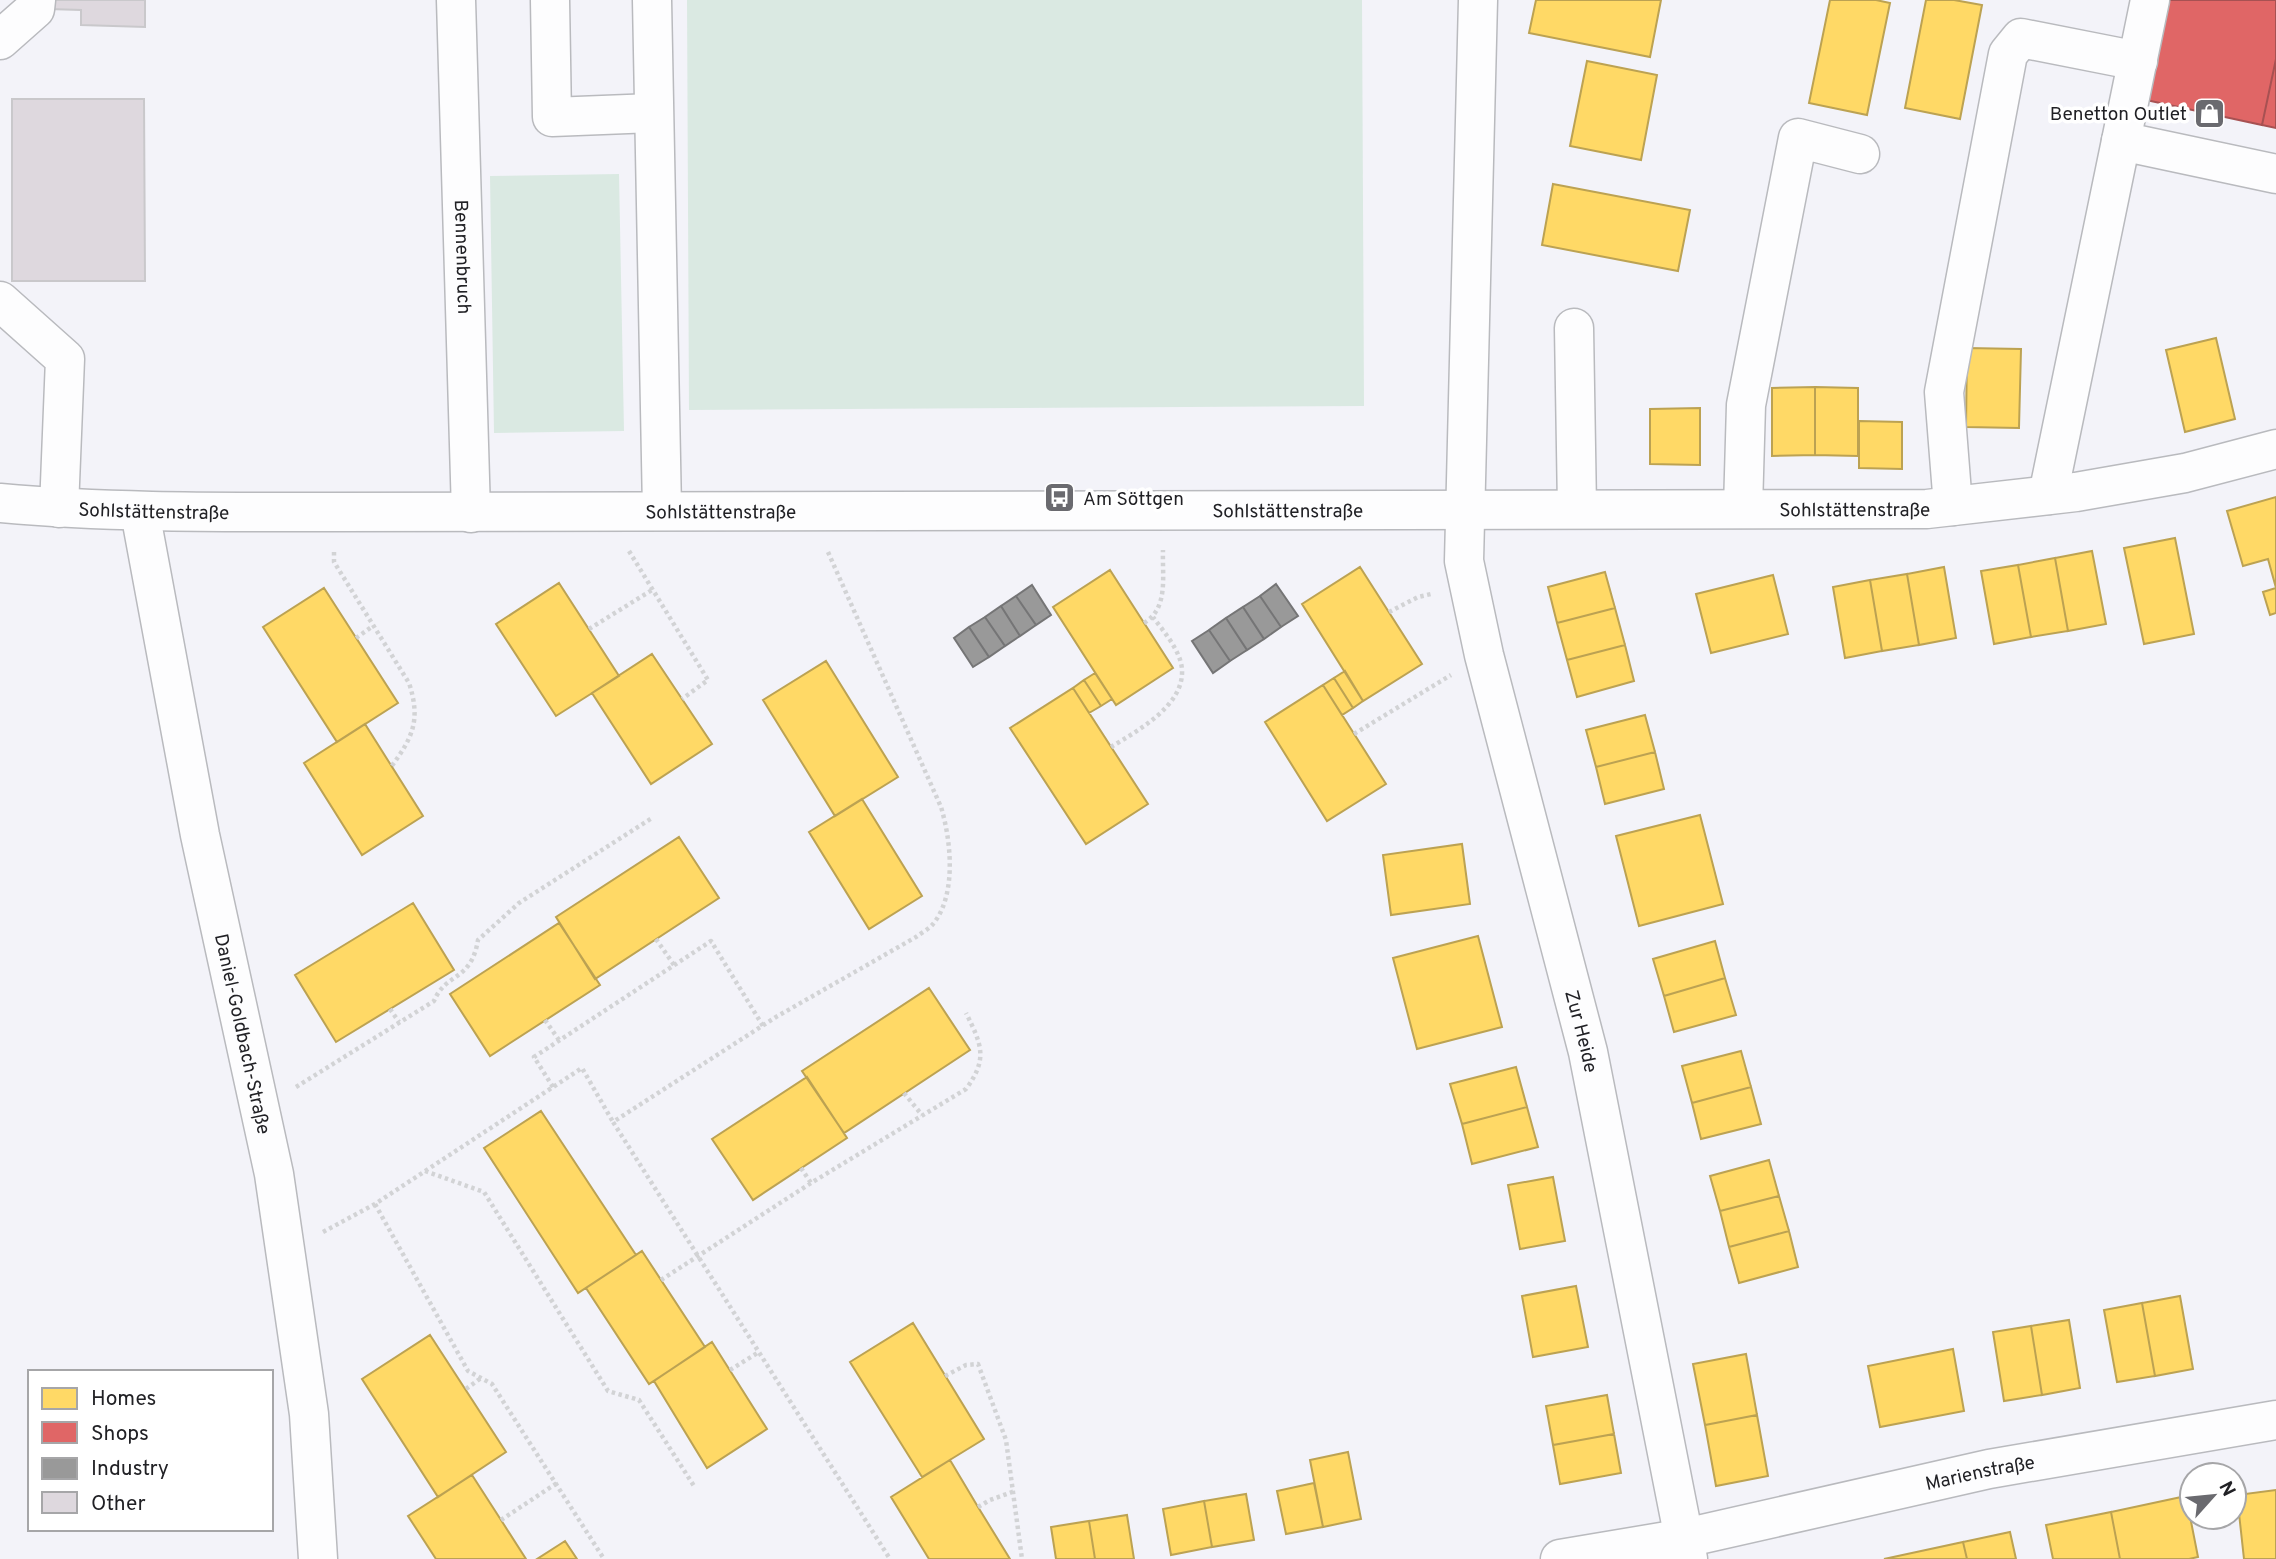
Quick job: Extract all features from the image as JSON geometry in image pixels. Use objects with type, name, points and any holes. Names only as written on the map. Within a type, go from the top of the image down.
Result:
[{"type":"street","points":[[0,40],[35,9],[36,0]]},
{"type":"street","name":"Bennenbruch","points":[[456,0],[471,513]]},
{"type":"street","points":[[550,0],[552,117],[653,113]]},
{"type":"street","points":[[652,0],[662,510]]},
{"type":"street","name":"Zur Heide","points":[[1478,0],[1464,561],[1484,655],[1588,1052],[1687,1548]]},
{"type":"street","points":[[2048,495],[2150,0]]},
{"type":"street","points":[[1953,506],[1944,393],[2008,54],[2021,38],[2138,61]]},
{"type":"street","points":[[1743,508],[1746,405],[1798,138],[1860,155]]},
{"type":"street","points":[[2121,141],[2276,174]]},
{"type":"street","points":[[0,301],[65,359],[59,508]]},
{"type":"street","points":[[1574,328],[1577,508]]},
{"type":"street","name":"Sohlstättenstraße","points":[[0,503],[140,512],[1927,509],[2048,495],[2185,472],[2276,449]]},
{"type":"street","name":"Daniel-Goldbach-Straße","points":[[140,512],[200,835],[274,1174],[309,1414],[318,1559]]},
{"type":"street","name":"Marienstraße","points":[[1687,1548],[1989,1469],[2276,1420]]},
{"type":"street","points":[[1560,1559],[1687,1548]]},
{"type":"path","points":[[606,510],[708,680],[682,699]]},
{"type":"path","points":[[613,1122],[763,1026],[916,937],[933,925],[943,905],[950,869],[948,831],[941,807],[830,555],[817,510]]},
{"type":"path","points":[[1144,623],[1153,617],[1161,605],[1164,511]]},
{"type":"path","points":[[331,512],[334,562],[409,683],[413,697],[414,727],[410,741],[391,767]]},
{"type":"path","points":[[589,629],[652,590]]},
{"type":"path","points":[[1111,747],[1158,716],[1172,700],[1179,684],[1182,671],[1178,655],[1153,617]]},
{"type":"path","points":[[356,638],[373,626]]},
{"type":"path","points":[[1354,734],[1484,655]]},
{"type":"path","points":[[260,1110],[434,1001],[439,989],[465,972],[475,955],[478,940],[519,903],[652,818]]},
{"type":"path","points":[[656,939],[674,965]]},
{"type":"path","points":[[553,1087],[534,1057],[710,941],[763,1026]]},
{"type":"path","points":[[390,1009],[399,1022]]},
{"type":"path","points":[[661,1280],[811,1183],[966,1089],[979,1071],[980,1042],[966,1013]]},
{"type":"path","points":[[545,1020],[559,1041]]},
{"type":"path","points":[[285,1252],[374,1205],[582,1068],[613,1122],[890,1559]]},
{"type":"path","points":[[904,1093],[922,1115]]},
{"type":"path","points":[[801,1168],[811,1183]]},
{"type":"path","points":[[425,1171],[484,1192],[608,1391],[639,1400],[694,1486]]},
{"type":"path","points":[[374,1205],[468,1371],[492,1384],[604,1559]]},
{"type":"path","points":[[730,1370],[759,1352]]},
{"type":"path","points":[[945,1376],[966,1365],[978,1364],[1006,1440],[1015,1491],[1022,1559]]},
{"type":"path","points":[[466,1390],[481,1378]]},
{"type":"path","points":[[501,1520],[557,1483]]},
{"type":"path","points":[[978,1507],[1015,1491]]},
{"type":"shaded area","points":[[687,0],[1362,0],[1364,406],[689,410]]},
{"type":"shaded area","points":[[619,174],[624,431],[494,433],[490,176]]},
{"type":"building: Homes","points":[[1536,0],[1661,0],[1650,57],[1529,33]]},
{"type":"building: Homes","points":[[1830,0],[1876,0],[1890,3],[1867,115],[1809,103]]},
{"type":"building: Homes","points":[[1926,0],[1954,0],[1982,5],[1960,119],[1905,108]]},
{"type":"building: Homes","points":[[1587,61],[1657,75],[1641,160],[1570,146]]},
{"type":"building: Homes","points":[[1553,184],[1690,210],[1678,271],[1542,245]]},
{"type":"building: Homes","points":[[2216,338],[2235,419],[2185,432],[2166,350]]},
{"type":"building: Homes","points":[[1967,348],[2021,349],[2019,428],[1966,427]]},
{"type":"building: Homes","points":[[1815,387],[1815,455],[1772,456],[1772,388]]},
{"type":"building: Homes","points":[[1815,387],[1858,388],[1858,456],[1815,455]]},
{"type":"building: Homes","points":[[1700,408],[1700,465],[1650,464],[1650,409]]},
{"type":"building: Homes","points":[[1859,421],[1902,422],[1902,469],[1859,468]]},
{"type":"building: Homes","points":[[2276,497],[2276,588],[2268,559],[2243,566],[2227,511]]},
{"type":"building: Homes","points":[[2175,538],[2194,634],[2144,644],[2124,548]]},
{"type":"building: Homes","points":[[2092,551],[2106,624],[2068,631],[2055,558]]},
{"type":"building: Homes","points":[[2055,558],[2068,631],[2031,637],[2018,565]]},
{"type":"building: Homes","points":[[2018,565],[2031,637],[1994,644],[1981,571]]},
{"type":"building: Homes","points":[[1360,567],[1422,664],[1363,701],[1302,604]]},
{"type":"building: Homes","points":[[1944,567],[1956,638],[1919,645],[1907,574]]},
{"type":"building: Homes","points":[[1110,570],[1173,668],[1116,705],[1053,607]]},
{"type":"building: Homes","points":[[1605,572],[1615,608],[1557,623],[1548,587]]},
{"type":"building: Homes","points":[[1907,574],[1919,645],[1882,651],[1870,580]]},
{"type":"building: Homes","points":[[1773,575],[1788,634],[1711,653],[1696,594]]},
{"type":"building: Homes","points":[[1870,580],[1882,651],[1845,658],[1833,587]]},
{"type":"building: Homes","points":[[559,583],[619,676],[556,716],[496,624]]},
{"type":"building: Homes","points":[[324,588],[398,703],[337,742],[263,627]]},
{"type":"building: Homes","points":[[2276,588],[2276,613],[2270,615],[2263,592]]},
{"type":"building: Homes","points":[[1615,608],[1625,645],[1567,660],[1557,623]]},
{"type":"building: Homes","points":[[1625,645],[1634,681],[1577,697],[1567,660]]},
{"type":"building: Homes","points":[[652,654],[712,744],[651,784],[592,693]]},
{"type":"building: Homes","points":[[826,661],[898,777],[835,816],[763,700]]},
{"type":"building: Homes","points":[[1345,671],[1363,701],[1353,708],[1334,678]]},
{"type":"building: Homes","points":[[1095,673],[1112,699],[1101,706],[1084,680]]},
{"type":"building: Homes","points":[[1334,678],[1353,708],[1342,715],[1323,685]]},
{"type":"building: Homes","points":[[1084,680],[1101,706],[1089,713],[1073,688]]},
{"type":"building: Homes","points":[[1323,685],[1386,784],[1327,821],[1265,722]]},
{"type":"building: Homes","points":[[1073,688],[1148,804],[1086,844],[1010,728]]},
{"type":"building: Homes","points":[[1645,715],[1655,752],[1596,767],[1586,730]]},
{"type":"building: Homes","points":[[365,724],[423,816],[362,855],[304,763]]},
{"type":"building: Homes","points":[[1655,752],[1664,789],[1605,804],[1596,767]]},
{"type":"building: Homes","points":[[862,799],[922,896],[869,929],[809,832]]},
{"type":"building: Homes","points":[[1700,815],[1723,904],[1639,926],[1616,836]]},
{"type":"building: Homes","points":[[679,837],[719,898],[595,979],[556,917]]},
{"type":"building: Homes","points":[[1462,844],[1470,904],[1391,915],[1383,855]]},
{"type":"building: Homes","points":[[413,903],[454,970],[336,1042],[295,975]]},
{"type":"building: Homes","points":[[559,923],[600,985],[490,1056],[450,994]]},
{"type":"building: Homes","points":[[1478,936],[1502,1027],[1417,1049],[1393,958]]},
{"type":"building: Homes","points":[[1715,941],[1725,978],[1664,996],[1653,959]]},
{"type":"building: Homes","points":[[1725,978],[1736,1015],[1674,1032],[1664,996]]},
{"type":"building: Homes","points":[[929,988],[970,1050],[844,1133],[802,1071]]},
{"type":"building: Homes","points":[[1741,1051],[1751,1087],[1692,1103],[1682,1066]]},
{"type":"building: Homes","points":[[1516,1067],[1527,1107],[1462,1124],[1450,1084]]},
{"type":"building: Homes","points":[[807,1077],[847,1138],[753,1200],[712,1139]]},
{"type":"building: Homes","points":[[1751,1087],[1761,1124],[1701,1139],[1692,1103]]},
{"type":"building: Homes","points":[[1527,1107],[1538,1147],[1472,1164],[1462,1124]]},
{"type":"building: Homes","points":[[541,1111],[636,1255],[578,1293],[484,1148]]},
{"type":"building: Homes","points":[[1769,1160],[1779,1196],[1720,1211],[1710,1176]]},
{"type":"building: Homes","points":[[1553,1177],[1565,1241],[1520,1249],[1508,1185]]},
{"type":"building: Homes","points":[[1779,1196],[1789,1231],[1729,1247],[1720,1211]]},
{"type":"building: Homes","points":[[1789,1231],[1798,1267],[1739,1283],[1729,1247]]},
{"type":"building: Homes","points":[[642,1251],[705,1347],[649,1384],[586,1288]]},
{"type":"building: Homes","points":[[1576,1286],[1588,1347],[1533,1357],[1522,1296]]},
{"type":"building: Homes","points":[[2180,1296],[2193,1369],[2155,1376],[2142,1303]]},
{"type":"building: Homes","points":[[2142,1303],[2155,1376],[2117,1382],[2104,1310]]},
{"type":"building: Homes","points":[[2069,1320],[2080,1388],[2042,1395],[2031,1326]]},
{"type":"building: Homes","points":[[913,1323],[984,1439],[922,1477],[850,1362]]},
{"type":"building: Homes","points":[[2031,1326],[2042,1395],[2004,1401],[1993,1332]]},
{"type":"building: Homes","points":[[430,1335],[506,1452],[438,1497],[362,1379]]},
{"type":"building: Homes","points":[[712,1342],[767,1429],[707,1468],[654,1381]]},
{"type":"building: Homes","points":[[1953,1349],[1964,1411],[1880,1427],[1868,1366]]},
{"type":"building: Homes","points":[[1746,1354],[1757,1415],[1705,1425],[1693,1364]]},
{"type":"building: Homes","points":[[1607,1395],[1614,1434],[1553,1445],[1546,1406]]},
{"type":"building: Homes","points":[[1757,1415],[1768,1476],[1716,1486],[1705,1425]]},
{"type":"building: Homes","points":[[1614,1434],[1621,1473],[1560,1484],[1553,1445]]},
{"type":"building: Homes","points":[[1348,1452],[1361,1519],[1323,1527],[1310,1460]]},
{"type":"building: Homes","points":[[950,1460],[1010,1559],[929,1559],[891,1497]]},
{"type":"building: Homes","points":[[472,1475],[526,1559],[436,1559],[408,1516]]},
{"type":"building: Homes","points":[[1314,1483],[1323,1527],[1286,1534],[1277,1491]]},
{"type":"building: Homes","points":[[2276,1490],[2276,1559],[2244,1559],[2241,1531],[2248,1531],[2248,1494]]},
{"type":"building: Homes","points":[[1246,1494],[1254,1540],[1212,1547],[1204,1501]]},
{"type":"building: Homes","points":[[2178,1498],[2178,1531],[2193,1531],[2198,1557],[2120,1559],[2111,1512]]},
{"type":"building: Homes","points":[[1204,1501],[1212,1547],[1171,1555],[1163,1509]]},
{"type":"building: Homes","points":[[2111,1512],[2120,1559],[2053,1559],[2046,1525]]},
{"type":"building: Homes","points":[[1127,1515],[1134,1559],[1095,1559],[1089,1521]]},
{"type":"building: Homes","points":[[1089,1521],[1095,1559],[1056,1559],[1051,1527]]},
{"type":"building: Homes","points":[[2010,1532],[2016,1559],[1967,1559],[1963,1542]]},
{"type":"building: Homes","points":[[565,1541],[577,1559],[537,1559]]},
{"type":"building: Homes","points":[[1963,1542],[1967,1559],[1884,1559]]},
{"type":"building: Shops","points":[[2167,0],[2276,0],[2276,59],[2262,125],[2146,100]]},
{"type":"building: Shops","points":[[2276,59],[2276,128],[2262,125]]},
{"type":"building: Industry","points":[[1276,584],[1298,616],[1281,627],[1260,596]]},
{"type":"building: Industry","points":[[1032,585],[1051,615],[1036,625],[1016,596]]},
{"type":"building: Industry","points":[[1016,596],[1036,625],[1020,636],[1001,606]]},
{"type":"building: Industry","points":[[1260,596],[1281,627],[1264,639],[1243,607]]},
{"type":"building: Industry","points":[[1001,606],[1020,636],[1005,646],[985,617]]},
{"type":"building: Industry","points":[[1243,607],[1264,639],[1247,650],[1226,618]]},
{"type":"building: Industry","points":[[985,617],[1005,646],[989,657],[969,627]]},
{"type":"building: Industry","points":[[1226,618],[1247,650],[1230,661],[1209,630]]},
{"type":"building: Industry","points":[[969,627],[989,657],[973,667],[954,638]]},
{"type":"building: Industry","points":[[1209,630],[1230,661],[1213,673],[1192,641]]},
{"type":"building: Other","points":[[49,0],[145,0],[145,27],[81,25],[81,10],[49,9]]},
{"type":"building: Other","points":[[12,99],[144,99],[145,281],[12,281]]},
{"type":"place","name":"Benetton Outlet","points":[[2210,113]]},
{"type":"place","name":"Am Söttgen","points":[[1060,498]]}]
